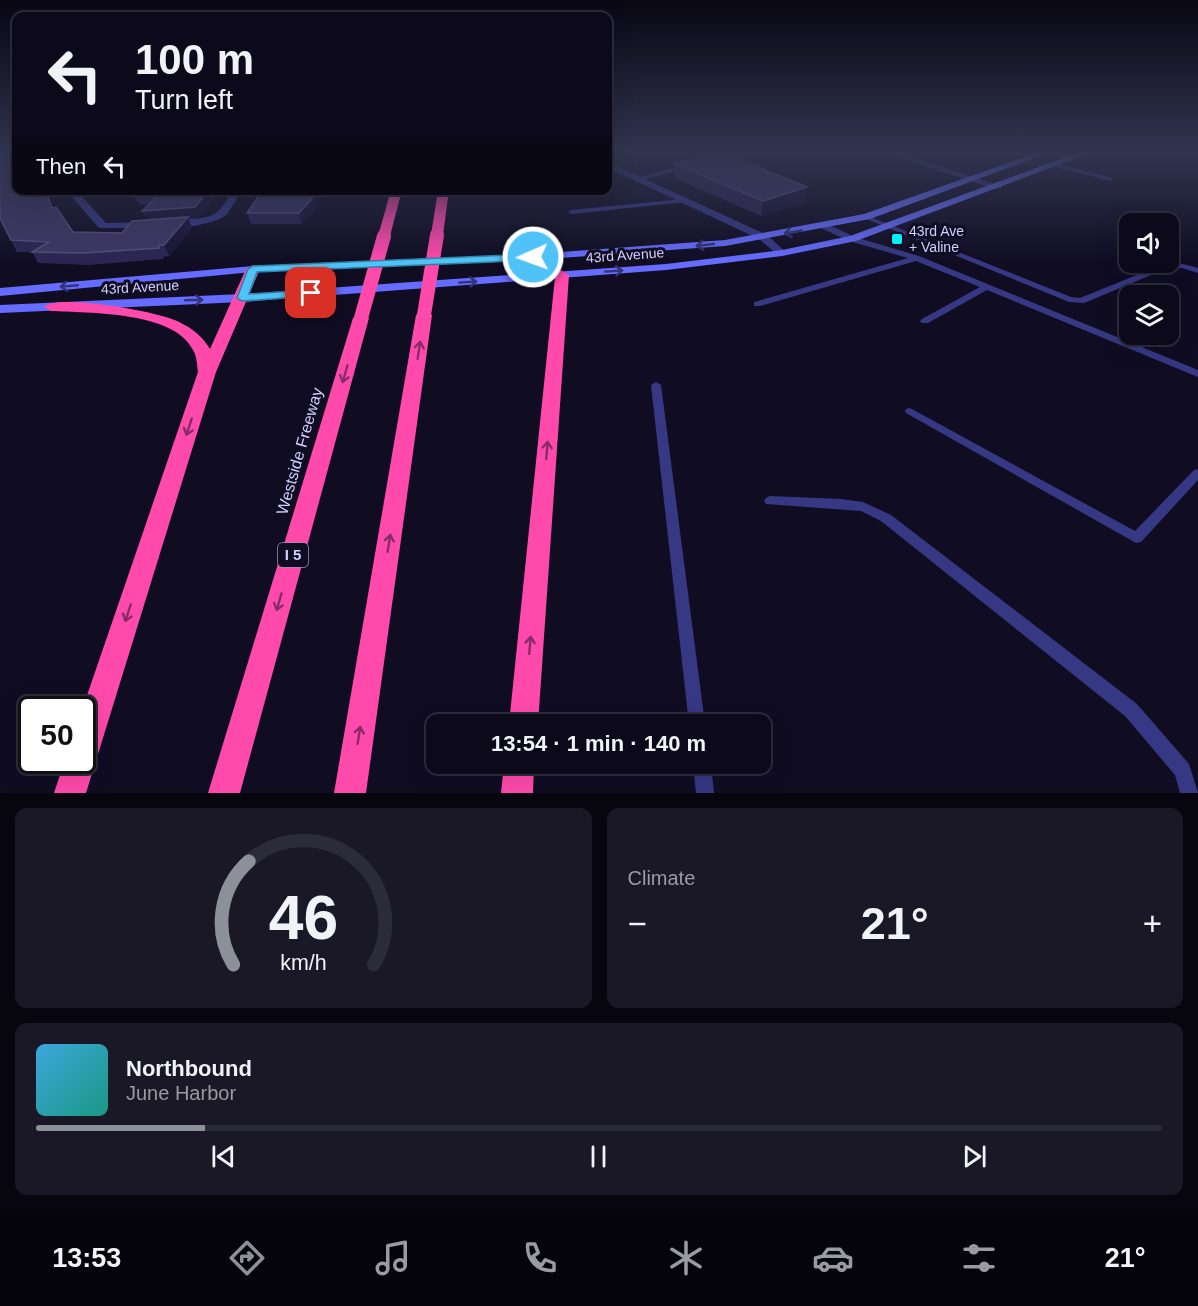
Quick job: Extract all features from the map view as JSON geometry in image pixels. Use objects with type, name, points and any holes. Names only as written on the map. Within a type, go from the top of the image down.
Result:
[{"type":"highway","name":"Westside Freeway","points":[[225,793],[396,195]]},
{"type":"highway","points":[[350,793],[443,195]]},
{"type":"highway","points":[[524,714],[562,275],[533,257]]},
{"type":"highway","points":[[96,710],[207,372],[253,269]]},
{"type":"highway","points":[[51,307],[143,315],[178,326],[200,345],[207,372]]},
{"type":"highway","points":[[70,793],[76,774]]},
{"type":"highway","points":[[516,793],[518,774]]},
{"type":"main road","name":"43rd Avenue","points":[[0,292],[253,269],[533,257],[679,248],[763,237],[866,217],[947,188]]},
{"type":"main road","name":"43rd Avenue","points":[[0,309],[242,298],[666,267],[782,253],[852,239],[995,188]]},
{"type":"street","points":[[655,188],[763,237],[782,253]]},
{"type":"street","points":[[75,195],[103,226],[122,227],[201,222],[221,214],[234,195]]},
{"type":"lane","points":[[571,212],[683,201]]},
{"type":"lane","points":[[866,217],[1068,300],[1081,301],[1167,266],[1183,266],[1198,271]]},
{"type":"lane","points":[[824,226],[852,239],[916,258],[1198,374]]},
{"type":"lane","points":[[757,304],[916,258]]},
{"type":"lane","points":[[925,321],[986,287]]},
{"type":"lane","points":[[656,385],[696,714]]},
{"type":"lane","points":[[910,411],[1136,538],[1198,472]]},
{"type":"lane","points":[[770,501],[863,507],[886,518],[1131,710],[1183,770],[1189,793]]},
{"type":"lane","points":[[703,774],[705,793]]},
{"type":"building","points":[[0,188],[12,188],[12,195],[47,195],[52,208],[56,207],[73,232],[122,233],[132,221],[188,217],[164,245],[159,245],[159,248],[83,253],[32,252],[49,242],[11,240],[0,218]]},
{"type":"building","points":[[732,188],[804,188],[763,201]]},
{"type":"building","points":[[158,195],[205,195],[195,207],[142,211]]},
{"type":"building","points":[[260,195],[314,195],[299,213],[247,213]]},
{"type":"place","name":"43rd Ave + Valine","points":[[897,239]]},
{"type":"route","points":[[311,293],[242,298],[253,269],[533,257]]}]
